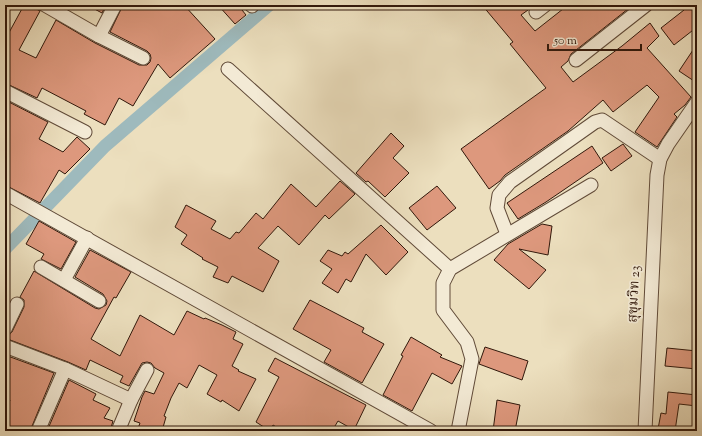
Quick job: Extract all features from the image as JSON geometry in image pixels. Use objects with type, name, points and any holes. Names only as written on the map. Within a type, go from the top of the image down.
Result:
[{"type":"street","points":[[45,5],[99,36],[143,58]]},
{"type":"street","points":[[99,36],[115,5]]},
{"type":"street","points":[[576,60],[646,5]]},
{"type":"street","points":[[228,69],[450,269]]},
{"type":"street","points":[[5,91],[85,132]]},
{"type":"street","points":[[507,234],[497,208],[499,195],[510,182],[595,122],[602,120],[660,159],[668,144],[697,102]]},
{"type":"street","name":"สุขุมวิท 23","points":[[645,431],[657,180],[660,159]]},
{"type":"street","points":[[458,431],[472,358],[467,342],[443,310],[443,283],[450,269],[591,185]]},
{"type":"street","points":[[5,193],[431,431]]},
{"type":"street","points":[[64,280],[87,238]]},
{"type":"street","points":[[41,267],[99,301]]},
{"type":"street","points":[[5,329],[17,304]]},
{"type":"street","points":[[5,346],[65,369],[131,400]]},
{"type":"street","points":[[38,431],[65,369]]},
{"type":"street","points":[[118,431],[131,400],[147,370]]},
{"type":"building","points":[[24,5],[29,5],[40,11],[19,50],[36,58],[56,20],[95,43],[139,65],[147,65],[151,58],[147,51],[110,32],[123,5],[184,5],[215,39],[170,78],[158,64],[133,106],[119,98],[105,125],[84,114],[86,111],[42,88],[37,98],[5,83],[5,40]]},
{"type":"building","points":[[87,5],[106,5],[102,13]]},
{"type":"building","points":[[218,5],[238,5],[246,15],[235,24]]},
{"type":"building","points":[[482,5],[532,5],[521,15],[535,31],[568,5],[633,5],[571,54],[568,61],[561,67],[573,82],[622,46],[650,23],[659,36],[647,48],[691,97],[685,105],[674,114],[677,117],[657,147],[635,132],[659,97],[647,85],[613,112],[603,100],[568,131],[505,175],[500,181],[489,189],[461,149],[546,88],[510,44],[513,42]]},
{"type":"building","points":[[680,5],[697,5],[697,27],[674,45],[661,28],[684,10]]},
{"type":"building","points":[[697,44],[697,83],[679,71]]},
{"type":"building","points":[[5,100],[48,122],[39,139],[63,152],[77,137],[90,149],[65,174],[59,170],[40,203],[5,185]]},
{"type":"building","points":[[391,133],[404,146],[393,158],[409,173],[385,197],[368,181],[366,182],[356,173]]},
{"type":"building","points":[[623,144],[632,156],[611,171],[602,158]]},
{"type":"building","points":[[592,146],[603,163],[546,202],[518,219],[507,203]]},
{"type":"building","points":[[340,181],[355,194],[329,219],[325,215],[299,245],[278,226],[258,248],[279,261],[263,292],[232,276],[228,283],[213,277],[218,267],[202,259],[203,258],[181,244],[187,235],[175,227],[186,205],[216,221],[211,229],[230,239],[236,232],[239,233],[256,213],[263,219],[291,184],[316,207]]},
{"type":"building","points":[[437,186],[456,208],[427,230],[409,208]]},
{"type":"building","points":[[39,221],[76,242],[61,269],[41,259],[44,254],[26,244]]},
{"type":"building","points":[[542,224],[552,226],[548,255],[519,249],[546,270],[529,289],[494,260],[508,244]]},
{"type":"building","points":[[381,225],[408,252],[386,275],[366,254],[351,282],[346,279],[338,293],[322,283],[332,269],[320,261],[328,250],[342,256],[345,252],[348,254]]},
{"type":"building","points":[[90,250],[131,272],[116,298],[114,297],[91,339],[120,356],[140,315],[174,335],[187,311],[222,325],[236,332],[233,339],[243,344],[232,366],[239,370],[238,371],[256,379],[239,411],[222,400],[221,402],[207,394],[217,375],[199,365],[187,388],[179,383],[164,416],[166,417],[162,431],[137,431],[140,423],[134,421],[142,397],[145,391],[154,394],[164,373],[155,368],[151,363],[142,363],[129,386],[120,382],[123,376],[90,360],[86,370],[5,338],[12,332],[24,307],[24,300],[20,297],[34,271],[95,308],[99,309],[106,305],[107,301],[103,294],[75,277]]},
{"type":"building","points":[[310,300],[364,328],[362,332],[384,344],[362,383],[324,362],[331,350],[293,329]]},
{"type":"building","points":[[411,337],[442,355],[440,357],[462,366],[452,384],[432,373],[412,411],[383,395]]},
{"type":"building","points":[[485,347],[528,361],[522,380],[479,364]]},
{"type":"building","points":[[667,348],[697,351],[697,369],[665,366]]},
{"type":"building","points":[[5,355],[54,373],[30,431],[5,431],[5,414],[10,400],[5,398]]},
{"type":"building","points":[[275,358],[366,405],[354,430],[338,421],[332,431],[283,431],[273,425],[270,431],[256,422],[279,377],[268,371]]},
{"type":"building","points":[[69,380],[96,394],[93,400],[110,408],[104,418],[113,421],[110,431],[88,431],[79,427],[78,431],[47,431]]},
{"type":"building","points":[[668,392],[697,395],[697,406],[679,404],[675,431],[658,429],[661,413],[666,414]]},
{"type":"building","points":[[497,400],[520,405],[515,431],[493,431]]},
{"type":"waterway","points":[[5,249],[105,146],[269,5]]}]
